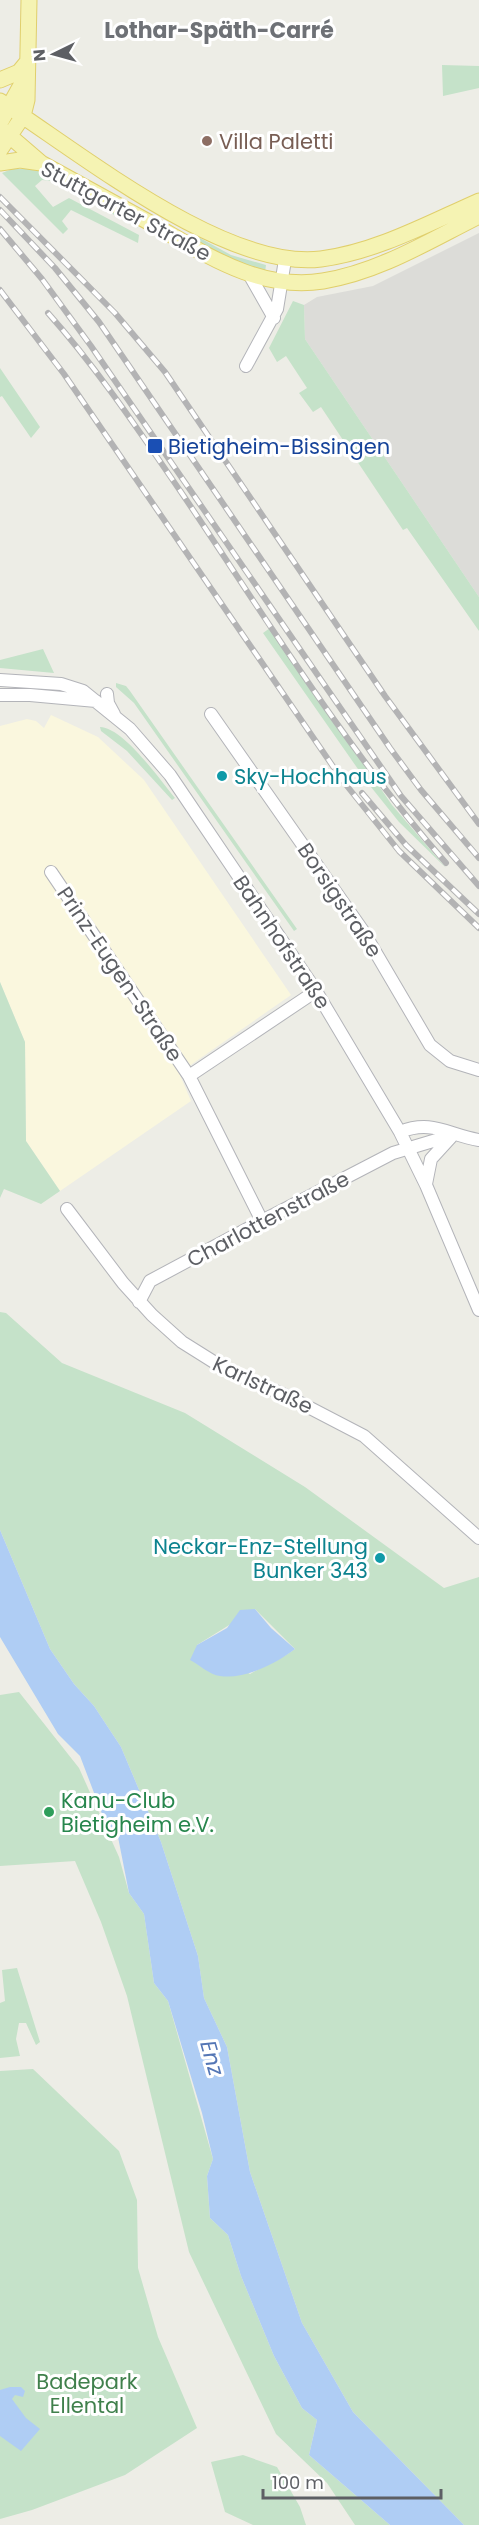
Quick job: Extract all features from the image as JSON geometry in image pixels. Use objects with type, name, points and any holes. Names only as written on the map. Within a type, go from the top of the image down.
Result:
[{"type":"main road","points":[[0,123],[11,108],[27,100],[29,0]]},
{"type":"main road","points":[[0,80],[28,67]]},
{"type":"main road","points":[[0,150],[11,108]]},
{"type":"main road","name":"Stuttgarter Straße","points":[[11,108],[150,200],[233,244],[285,260],[322,259],[345,255],[397,237],[479,201]]},
{"type":"main road","points":[[6,132],[41,163]]},
{"type":"main road","name":"Stuttgarter Straße","points":[[0,163],[20,160],[41,163],[203,253],[249,274],[282,282],[312,282],[352,274],[411,250],[479,216]]},
{"type":"street","points":[[246,366],[274,318],[285,260]]},
{"type":"street","points":[[249,274],[274,318]]},
{"type":"street","name":"Bahnhofstraße","points":[[0,680],[38,681],[69,686],[83,692],[114,715],[151,750],[316,991],[400,1132],[426,1185],[479,1310]]},
{"type":"street","name":"Bahnhofstraße","points":[[107,694],[108,703],[114,715]]},
{"type":"street","points":[[0,695],[96,701]]},
{"type":"street","name":"Borsigstraße","points":[[211,714],[363,932],[430,1045],[450,1061],[479,1070]]},
{"type":"street","name":"Prinz-Eugen-Straße","points":[[51,872],[189,1076],[262,1221]]},
{"type":"street","name":"Prinz-Eugen-Straße","points":[[189,1076],[316,991]]},
{"type":"street","points":[[400,1132],[419,1126],[437,1126],[453,1135],[479,1140]]},
{"type":"street","points":[[426,1185],[434,1154],[453,1135]]},
{"type":"street","name":"Charlottenstraße","points":[[139,1302],[150,1281],[262,1221],[408,1147],[453,1135]]},
{"type":"street","name":"Karlstraße","points":[[68,1209],[139,1302],[166,1328],[206,1358],[364,1436],[479,1538]]},
{"type":"shaded area","points":[[479,233],[479,597],[305,339],[304,305],[317,297],[373,286]]},
{"type":"shaded area","points":[[51,715],[98,737],[144,780],[291,995],[179,1073],[191,1101],[60,1191],[26,1141],[25,1042],[0,982],[0,726],[27,719],[36,721],[44,728]]},
{"type":"green space","points":[[442,65],[479,66],[479,88],[443,96]]},
{"type":"green space","points":[[12,169],[44,172],[133,222],[138,228],[53,181],[42,180],[35,186],[53,207],[69,198],[139,235],[138,243],[71,210],[62,221],[68,229],[63,234],[2,173]]},
{"type":"green space","points":[[200,238],[231,255],[266,265],[265,272],[234,261],[194,239]]},
{"type":"green space","points":[[293,301],[304,305],[305,339],[479,597],[479,631],[407,528],[403,530],[321,407],[313,412],[299,393],[307,388],[286,356],[277,362],[269,348]]},
{"type":"green space","points":[[0,368],[40,427],[31,438],[2,396],[0,397]]},
{"type":"green space","points":[[270,628],[392,805],[446,868],[399,822],[367,782],[263,633]]},
{"type":"green space","points":[[43,649],[54,673],[0,668],[0,660]]},
{"type":"green space","points":[[116,683],[126,686],[130,691],[297,929],[294,931],[134,703],[116,687]]},
{"type":"green space","points":[[100,727],[120,736],[130,745],[175,798],[172,800],[127,751],[101,731]]},
{"type":"green space","points":[[0,982],[25,1042],[26,1141],[60,1191],[41,1204],[4,1189],[0,1198]]},
{"type":"green space","points":[[0,1312],[6,1313],[62,1363],[185,1413],[305,1487],[444,1588],[479,1577],[479,2525],[464,2525],[353,2412],[302,2323],[250,2172],[227,2047],[204,1998],[198,1956],[161,1842],[121,1747],[94,1706],[74,1684],[50,1649],[0,1530]],"holes":[[[255,1609],[295,1649],[250,1674],[197,1645]]]},
{"type":"green space","points":[[19,1692],[79,1768],[119,1857],[129,1893],[144,1914],[154,1983],[168,2001],[213,2159],[207,2176],[210,2218],[228,2235],[241,2276],[274,2356],[302,2408],[317,2420],[309,2455],[390,2525],[355,2525],[327,2483],[276,2434],[189,2252],[127,1996],[101,1922],[75,1861],[0,1866],[0,1695]]},
{"type":"green space","points":[[17,1968],[40,2042],[36,2045],[26,2023],[19,2023],[16,2039],[20,2056],[0,2058],[0,2003],[5,2001],[2,1970]]},
{"type":"green space","name":"Badepark Ellental","points":[[33,2069],[119,2151],[137,2200],[138,2268],[158,2337],[197,2428],[125,2475],[32,2510],[0,2519],[0,2071]]},
{"type":"green space","points":[[243,2455],[277,2467],[300,2507],[306,2525],[253,2525],[225,2512],[211,2462]]},
{"type":"water","name":"Enz","points":[[0,1530],[50,1649],[74,1684],[94,1706],[121,1747],[161,1842],[198,1956],[204,1998],[227,2047],[250,2172],[302,2323],[353,2412],[464,2525],[390,2525],[309,2455],[317,2420],[302,2408],[274,2356],[241,2276],[228,2235],[210,2218],[207,2176],[213,2159],[202,2113],[168,2001],[154,1983],[144,1914],[129,1893],[118,1837],[104,1819],[80,1756],[58,1734],[0,1637]]},
{"type":"water","points":[[255,1609],[271,1628],[295,1649],[260,1669],[229,1677],[212,1674],[190,1660],[197,1645],[227,1628],[240,1610]]},
{"type":"water","points":[[21,2387],[25,2391],[23,2397],[15,2395],[12,2399],[26,2418],[40,2429],[21,2451],[0,2436],[0,2390]]},
{"type":"railway","points":[[0,197],[115,313],[165,372],[385,696],[479,824]]},
{"type":"railway","points":[[0,210],[55,268],[99,322],[390,748],[421,790],[479,858]]},
{"type":"railway","points":[[0,229],[42,279],[91,346],[401,796],[479,886]]},
{"type":"railway","points":[[0,290],[64,374],[343,781],[399,851],[479,928]]},
{"type":"railway","points":[[48,313],[84,356],[133,423],[308,682],[374,775],[446,863]]},
{"type":"railway","points":[[362,793],[406,845],[479,914]]},
{"type":"place","name":"Villa Paletti","points":[[207,141]]},
{"type":"place","name":"Bietigheim-Bissingen","points":[[155,446]]},
{"type":"place","name":"Sky-Hochhaus","points":[[222,776]]},
{"type":"place","name":"Neckar-Enz-Stellung Bunker 343","points":[[380,1558]]},
{"type":"place","name":"Kanu-Club Bietigheim e.V.","points":[[49,1812]]},
{"type":"district","name":"Lothar-Späth-Carré","points":[[219,30]]}]
